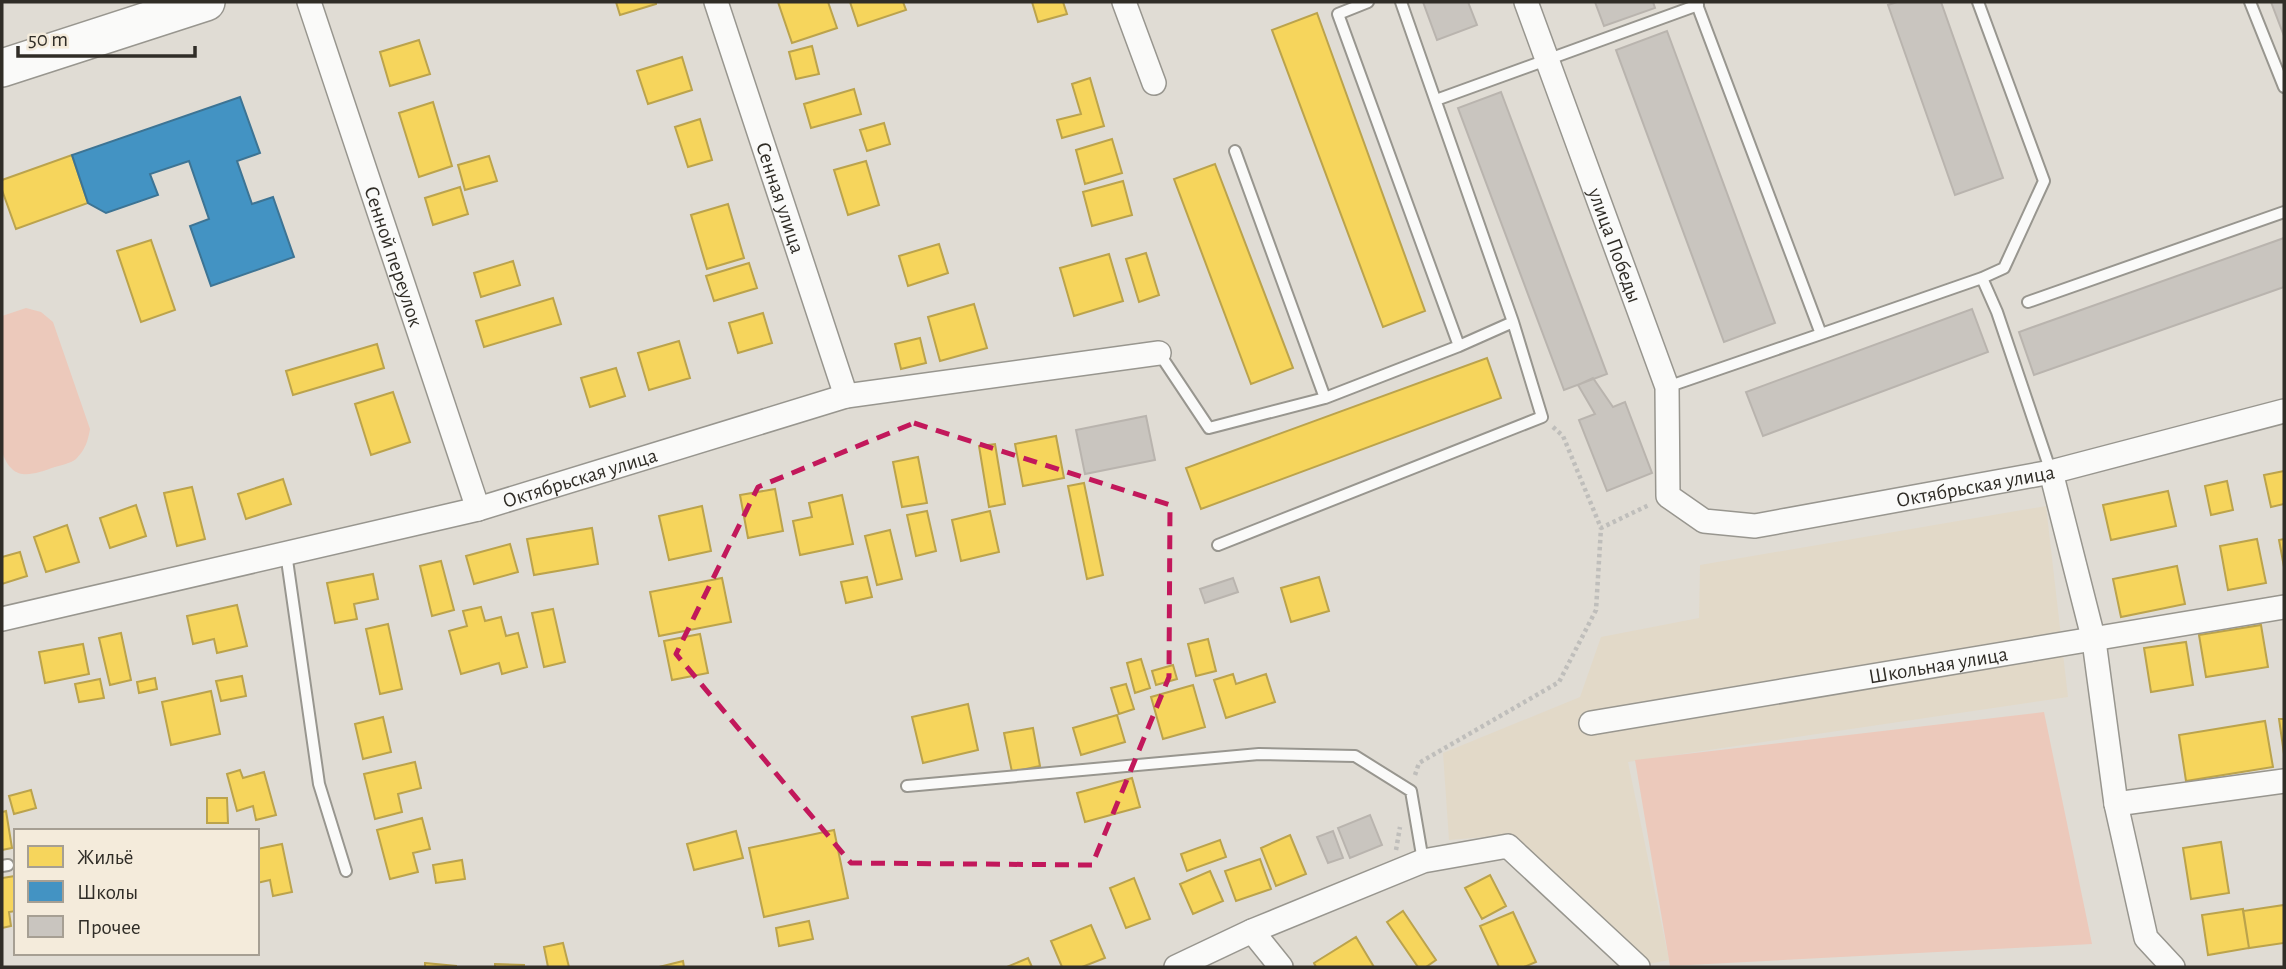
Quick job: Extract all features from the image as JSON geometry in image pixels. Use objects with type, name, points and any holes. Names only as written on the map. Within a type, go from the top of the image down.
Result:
[{"type":"highway","points":[[2,68],[206,2]]},
{"type":"street","name":"Сенной переулок","points":[[309,2],[478,509]]},
{"type":"street","name":"Сенная улица","points":[[716,2],[846,396]]},
{"type":"street","points":[[1124,2],[1154,83]]},
{"type":"street","name":"улица Победы","points":[[1526,2],[1667,387],[1668,496]]},
{"type":"street","name":"Октябрьская улица","points":[[2,619],[478,509],[846,396],[1159,353]]},
{"type":"street","name":"Октябрьская улица","points":[[1668,496],[1704,521],[1755,526],[2051,472],[2284,411]]},
{"type":"street","points":[[2051,472],[2094,641],[2116,804],[2146,938],[2174,967]]},
{"type":"street","name":"Школьная улица","points":[[1591,723],[2094,641],[2284,607]]},
{"type":"street","points":[[2116,804],[2284,781]]},
{"type":"street","points":[[1176,967],[1252,931],[1423,861],[1508,846],[1639,967]]},
{"type":"street","points":[[1252,931],[1281,967]]},
{"type":"lane","points":[[1368,2],[1338,14],[1459,346]]},
{"type":"lane","points":[[1218,545],[1542,417],[1513,323],[1401,2]]},
{"type":"lane","points":[[1667,387],[1982,278],[2004,268],[2044,181],[1978,2]]},
{"type":"lane","points":[[2250,2],[2284,88]]},
{"type":"lane","points":[[1436,100],[1547,61],[1697,3],[1821,334]]},
{"type":"lane","points":[[1235,151],[1325,398]]},
{"type":"lane","points":[[2028,302],[2284,212]]},
{"type":"lane","points":[[1982,278],[1997,312],[2051,472]]},
{"type":"lane","points":[[1159,353],[1209,428],[1325,398],[1513,323]]},
{"type":"lane","points":[[286,553],[319,784],[346,871]]},
{"type":"lane","points":[[906,786],[1259,754],[1355,756],[1410,791],[1423,861]]},
{"type":"path","points":[[1393,873],[1398,834],[1419,763],[1559,682],[1596,610],[1601,527],[1563,436],[1542,417]]},
{"type":"path","points":[[1601,527],[1668,496]]},
{"type":"highlighted area","points":[[914,423],[1170,505],[1169,677],[1092,865],[851,863],[676,654],[758,487]]},
{"type":"shaded area","points":[[26,308],[41,312],[53,322],[90,429],[84,449],[74,460],[31,474],[12,469],[2,452],[2,316]]},
{"type":"shaded area","points":[[2046,506],[2068,697],[1628,762],[1669,960],[1648,964],[1509,835],[1449,840],[1443,753],[1580,697],[1601,637],[1699,618],[1700,565]]},
{"type":"shaded area","points":[[2044,712],[2092,944],[1670,966],[1635,760]]},
{"type":"building: Жильё","points":[[616,2],[656,2],[656,4],[620,15]]},
{"type":"building: Жильё","points":[[778,2],[828,2],[837,28],[792,43]]},
{"type":"building: Жильё","points":[[850,2],[903,2],[906,10],[858,26]]},
{"type":"building: Жильё","points":[[1032,2],[1063,2],[1067,14],[1038,22]]},
{"type":"building: Жильё","points":[[1317,13],[1425,311],[1383,327],[1272,30]]},
{"type":"building: Жильё","points":[[419,40],[430,74],[390,86],[380,52]]},
{"type":"building: Жильё","points":[[812,46],[819,74],[796,79],[789,52]]},
{"type":"building: Жильё","points":[[682,57],[692,90],[648,104],[637,71]]},
{"type":"building: Жильё","points":[[1090,78],[1104,126],[1062,138],[1057,120],[1081,114],[1072,84]]},
{"type":"building: Жильё","points":[[854,89],[861,114],[811,128],[804,104]]},
{"type":"building: Жильё","points":[[433,102],[452,166],[419,177],[399,113]]},
{"type":"building: Жильё","points":[[700,119],[712,160],[688,167],[675,127]]},
{"type":"building: Жильё","points":[[884,123],[890,144],[867,151],[860,130]]},
{"type":"building: Жильё","points":[[1112,139],[1122,173],[1085,184],[1076,150]]},
{"type":"building: Жильё","points":[[72,155],[88,203],[16,229],[2,190],[2,180]]},
{"type":"building: Жильё","points":[[489,156],[497,181],[465,190],[458,165]]},
{"type":"building: Жильё","points":[[866,161],[879,205],[848,215],[834,170]]},
{"type":"building: Жильё","points":[[1215,164],[1293,368],[1251,384],[1174,179]]},
{"type":"building: Жильё","points":[[1123,181],[1132,215],[1092,226],[1083,192]]},
{"type":"building: Жильё","points":[[460,187],[468,214],[433,225],[425,198]]},
{"type":"building: Жильё","points":[[728,204],[744,258],[707,269],[691,215]]},
{"type":"building: Жильё","points":[[151,240],[175,310],[141,322],[117,251]]},
{"type":"building: Жильё","points":[[939,244],[948,273],[908,286],[899,256]]},
{"type":"building: Жильё","points":[[1146,253],[1159,295],[1139,302],[1126,259]]},
{"type":"building: Жильё","points":[[1109,254],[1123,301],[1074,316],[1060,268]]},
{"type":"building: Жильё","points":[[513,261],[520,285],[481,297],[474,273]]},
{"type":"building: Жильё","points":[[749,263],[757,288],[714,301],[706,276]]},
{"type":"building: Жильё","points":[[553,298],[561,324],[484,347],[476,321]]},
{"type":"building: Жильё","points":[[974,304],[987,348],[940,361],[928,317]]},
{"type":"building: Жильё","points":[[763,313],[772,343],[738,353],[729,323]]},
{"type":"building: Жильё","points":[[920,338],[926,363],[901,369],[895,344]]},
{"type":"building: Жильё","points":[[679,341],[690,378],[649,390],[638,353]]},
{"type":"building: Жильё","points":[[377,344],[384,368],[293,395],[286,371]]},
{"type":"building: Жильё","points":[[1487,358],[1501,398],[1201,509],[1186,468]]},
{"type":"building: Жильё","points":[[616,368],[625,396],[590,407],[581,378]]},
{"type":"building: Жильё","points":[[393,392],[410,442],[371,455],[355,404]]},
{"type":"building: Жильё","points":[[1056,436],[1064,478],[1023,486],[1015,444]]},
{"type":"building: Жильё","points":[[995,444],[1005,504],[989,507],[979,446]]},
{"type":"building: Жильё","points":[[918,457],[927,503],[902,507],[893,462]]},
{"type":"building: Жильё","points":[[2284,471],[2284,504],[2271,507],[2264,475]]},
{"type":"building: Жильё","points":[[283,479],[291,504],[246,519],[238,494]]},
{"type":"building: Жильё","points":[[2227,481],[2233,510],[2211,515],[2205,486]]},
{"type":"building: Жильё","points":[[1084,483],[1103,575],[1087,579],[1068,486]]},
{"type":"building: Жильё","points":[[192,487],[205,539],[177,546],[164,493]]},
{"type":"building: Жильё","points":[[775,489],[783,531],[748,538],[740,495]]},
{"type":"building: Жильё","points":[[2168,491],[2176,526],[2111,540],[2103,505]]},
{"type":"building: Жильё","points":[[842,495],[853,544],[800,555],[793,521],[812,517],[809,503]]},
{"type":"building: Жильё","points":[[136,505],[146,536],[110,548],[100,518]]},
{"type":"building: Жильё","points":[[702,506],[711,551],[669,560],[659,516]]},
{"type":"building: Жильё","points":[[927,511],[936,551],[916,556],[907,515]]},
{"type":"building: Жильё","points":[[990,511],[999,552],[961,561],[952,520]]},
{"type":"building: Жильё","points":[[67,525],[79,562],[46,572],[34,537]]},
{"type":"building: Жильё","points":[[592,528],[598,564],[534,575],[527,539]]},
{"type":"building: Жильё","points":[[890,530],[902,579],[877,585],[865,536]]},
{"type":"building: Жильё","points":[[2257,539],[2266,583],[2228,590],[2220,546]]},
{"type":"building: Жильё","points":[[2284,539],[2284,567],[2279,540]]},
{"type":"building: Жильё","points":[[510,544],[518,572],[474,584],[466,556]]},
{"type":"building: Жильё","points":[[20,552],[27,576],[2,584],[2,557]]},
{"type":"building: Жильё","points":[[441,561],[454,610],[432,616],[420,566]]},
{"type":"building: Жильё","points":[[2177,566],[2185,604],[2121,617],[2113,579]]},
{"type":"building: Жильё","points":[[373,574],[378,599],[354,604],[357,619],[335,623],[327,583]]},
{"type":"building: Жильё","points":[[867,577],[872,597],[846,603],[841,582]]},
{"type":"building: Жильё","points":[[1319,577],[1329,611],[1291,622],[1281,588]]},
{"type":"building: Жильё","points":[[722,578],[731,622],[659,636],[650,592]]},
{"type":"building: Жильё","points":[[237,605],[247,646],[217,653],[214,639],[193,644],[187,616]]},
{"type":"building: Жильё","points":[[481,607],[485,621],[501,617],[506,636],[518,633],[527,667],[502,674],[499,663],[461,674],[449,631],[467,626],[463,611]]},
{"type":"building: Жильё","points":[[553,609],[565,662],[544,667],[532,613]]},
{"type":"building: Жильё","points":[[388,624],[402,689],[380,694],[366,629]]},
{"type":"building: Жильё","points":[[2261,625],[2268,667],[2206,677],[2199,635]]},
{"type":"building: Жильё","points":[[121,633],[131,680],[110,685],[99,638]]},
{"type":"building: Жильё","points":[[700,634],[708,673],[672,680],[664,641]]},
{"type":"building: Жильё","points":[[1208,639],[1216,671],[1196,676],[1188,644]]},
{"type":"building: Жильё","points":[[2186,642],[2193,685],[2151,692],[2144,648]]},
{"type":"building: Жильё","points":[[83,644],[89,674],[45,683],[39,652]]},
{"type":"building: Жильё","points":[[1141,659],[1150,688],[1135,693],[1127,663]]},
{"type":"building: Жильё","points":[[1173,665],[1177,679],[1156,685],[1152,671]]},
{"type":"building: Жильё","points":[[1233,674],[1236,684],[1266,674],[1275,702],[1226,718],[1214,680]]},
{"type":"building: Жильё","points":[[242,676],[246,696],[221,701],[216,681]]},
{"type":"building: Жильё","points":[[155,678],[157,689],[139,693],[137,682]]},
{"type":"building: Жильё","points":[[100,679],[104,698],[79,702],[75,684]]},
{"type":"building: Жильё","points":[[1126,684],[1134,709],[1119,714],[1111,688]]},
{"type":"building: Жильё","points":[[1193,685],[1205,727],[1163,739],[1151,697]]},
{"type":"building: Жильё","points":[[211,691],[220,734],[171,745],[162,702]]},
{"type":"building: Жильё","points":[[968,704],[978,750],[923,763],[912,717]]},
{"type":"building: Жильё","points":[[1117,715],[1125,742],[1081,755],[1073,728]]},
{"type":"building: Жильё","points":[[383,717],[391,752],[363,759],[355,724]]},
{"type":"building: Жильё","points":[[2279,719],[2284,719],[2284,754]]},
{"type":"building: Жильё","points":[[2265,721],[2273,767],[2186,781],[2179,735]]},
{"type":"building: Жильё","points":[[1033,728],[1040,766],[1012,772],[1004,733]]},
{"type":"building: Жильё","points":[[415,762],[421,788],[398,794],[402,812],[375,819],[364,774]]},
{"type":"building: Жильё","points":[[240,770],[243,778],[264,772],[276,815],[256,820],[253,806],[237,811],[227,774]]},
{"type":"building: Жильё","points":[[1132,778],[1140,807],[1085,822],[1077,793]]},
{"type":"building: Жильё","points":[[31,790],[36,808],[14,814],[9,796]]},
{"type":"building: Жильё","points":[[207,798],[227,798],[228,823],[207,823]]},
{"type":"building: Жильё","points":[[6,811],[12,848],[2,850],[2,812]]},
{"type":"building: Жильё","points":[[422,818],[430,849],[413,853],[418,872],[390,879],[377,830]]},
{"type":"building: Жильё","points":[[834,830],[848,898],[764,917],[749,848]]},
{"type":"building: Жильё","points":[[736,831],[743,858],[694,870],[687,844]]},
{"type":"building: Жильё","points":[[1290,835],[1306,874],[1276,886],[1261,848]]},
{"type":"building: Жильё","points":[[1220,840],[1226,857],[1187,871],[1181,854]]},
{"type":"building: Жильё","points":[[2221,842],[2229,893],[2191,899],[2183,848]]},
{"type":"building: Жильё","points":[[282,844],[292,892],[273,896],[270,880],[259,883],[259,849]]},
{"type":"building: Жильё","points":[[1260,859],[1271,889],[1236,901],[1225,871]]},
{"type":"building: Жильё","points":[[462,860],[465,879],[436,883],[433,865]]},
{"type":"building: Жильё","points":[[1210,871],[1223,901],[1193,914],[1180,884]]},
{"type":"building: Жильё","points":[[1490,875],[1506,906],[1482,919],[1465,888]]},
{"type":"building: Жильё","points":[[14,876],[14,911],[9,912],[11,926],[2,928],[2,878]]},
{"type":"building: Жильё","points":[[1134,878],[1150,919],[1126,928],[1110,888]]},
{"type":"building: Жильё","points":[[2284,905],[2284,943],[2249,948],[2243,911]]},
{"type":"building: Жильё","points":[[2243,909],[2249,948],[2208,955],[2202,915]]},
{"type":"building: Жильё","points":[[1403,911],[1436,960],[1426,967],[1418,967],[1387,922]]},
{"type":"building: Жильё","points":[[1513,912],[1536,962],[1524,967],[1499,967],[1480,926]]},
{"type":"building: Жильё","points":[[809,921],[813,939],[779,946],[776,928]]},
{"type":"building: Жильё","points":[[1091,925],[1105,958],[1082,967],[1062,967],[1051,941]]},
{"type":"building: Жильё","points":[[1356,937],[1374,967],[1316,967],[1314,963]]},
{"type":"building: Жильё","points":[[563,943],[569,967],[548,967],[544,947]]},
{"type":"building: Жильё","points":[[1028,958],[1032,967],[1007,967]]},
{"type":"building: Жильё","points":[[683,961],[684,967],[659,967]]},
{"type":"building: Жильё","points":[[425,963],[456,966],[456,967],[425,967]]},
{"type":"building: Жильё","points":[[495,964],[524,965],[524,967],[495,967]]},
{"type":"building: Школы","points":[[240,97],[260,153],[237,161],[252,204],[273,197],[294,257],[211,286],[190,226],[209,219],[189,161],[150,174],[158,195],[106,213],[88,203],[72,155]]},
{"type":"building: Прочее","points":[[1423,2],[1468,2],[1477,25],[1437,40]]},
{"type":"building: Прочее","points":[[1595,2],[1653,2],[1655,8],[1604,26]]},
{"type":"building: Прочее","points":[[1897,2],[1941,2],[2003,178],[1955,195],[1888,5]]},
{"type":"building: Прочее","points":[[2271,2],[2284,2],[2284,36]]},
{"type":"building: Прочее","points":[[1667,31],[1775,323],[1724,342],[1616,50]]},
{"type":"building: Прочее","points":[[1501,92],[1607,374],[1564,390],[1458,108]]},
{"type":"building: Прочее","points":[[2284,238],[2284,287],[2034,375],[2019,332]]},
{"type":"building: Прочее","points":[[1972,309],[1988,352],[1763,436],[1746,392]]},
{"type":"building: Прочее","points":[[1593,378],[1613,407],[1625,402],[1652,473],[1607,491],[1579,420],[1595,414],[1578,385]]},
{"type":"building: Прочее","points":[[1146,416],[1155,460],[1085,474],[1076,430]]},
{"type":"building: Прочее","points":[[1233,578],[1238,592],[1205,603],[1200,589]]},
{"type":"building: Прочее","points":[[1370,815],[1382,845],[1350,858],[1338,828]]},
{"type":"building: Прочее","points":[[1333,831],[1343,858],[1328,863],[1317,837]]}]
